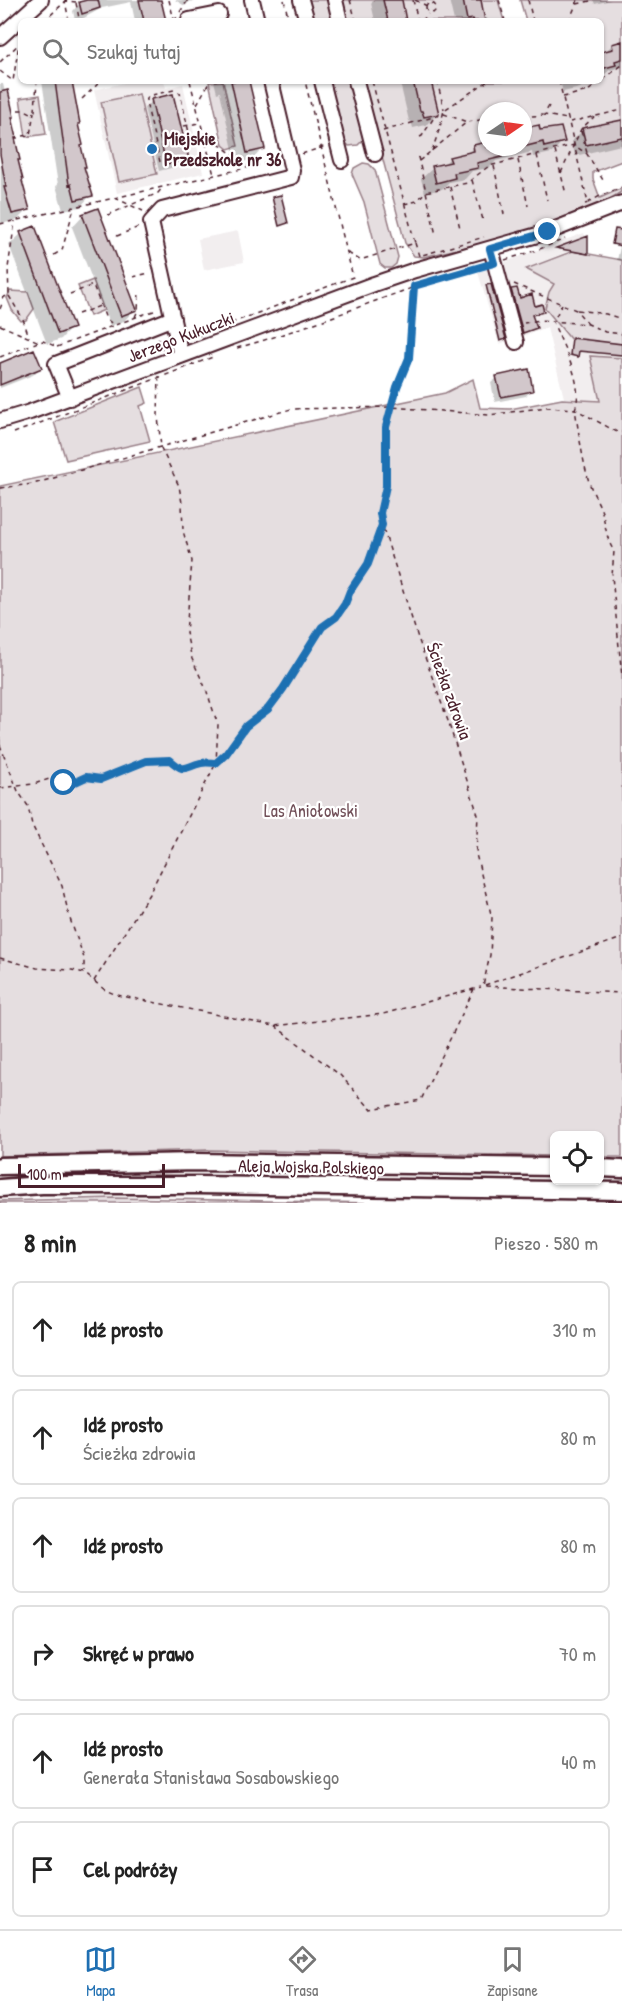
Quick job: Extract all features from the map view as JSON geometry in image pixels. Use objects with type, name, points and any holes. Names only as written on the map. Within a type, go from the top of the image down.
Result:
[{"type":"main road","name":"Aleja Wojska Polskiego","points":[[0,1166],[208,1162],[550,1167]]},
{"type":"main road","points":[[604,1168],[622,1168]]},
{"type":"main road","name":"Aleja Wojska Polskiego","points":[[0,1188],[42,1185],[199,1185],[622,1191]]},
{"type":"street","points":[[21,18],[41,0]]},
{"type":"street","points":[[252,0],[256,18]]},
{"type":"street","points":[[301,0],[305,18]]},
{"type":"street","points":[[335,0],[339,18]]},
{"type":"street","points":[[199,18],[219,14]]},
{"type":"street","points":[[0,37],[18,21]]},
{"type":"street","points":[[180,350],[154,219],[162,210],[291,177],[290,158],[273,84]]},
{"type":"street","points":[[323,84],[342,160]]},
{"type":"street","points":[[357,84],[375,154]]},
{"type":"street","name":"Jerzego Kukuczki","points":[[0,421],[158,372],[180,350],[406,273],[548,232],[622,203]]},
{"type":"street","points":[[492,249],[516,342]]},
{"type":"street","points":[[70,398],[56,364],[153,326],[171,313]]},
{"type":"path","points":[[169,0],[173,18]]},
{"type":"path","points":[[284,0],[288,18]]},
{"type":"path","points":[[351,0],[355,18]]},
{"type":"path","points":[[414,0],[427,6],[429,13]]},
{"type":"path","points":[[414,0],[419,18]]},
{"type":"path","points":[[499,0],[504,18]]},
{"type":"path","points":[[528,0],[532,18]]},
{"type":"path","points":[[570,18],[578,0]]},
{"type":"path","points":[[576,4],[594,0]]},
{"type":"path","points":[[66,1],[69,18]]},
{"type":"path","points":[[47,18],[66,1],[77,1],[78,18]]},
{"type":"path","points":[[423,18],[429,13],[435,12],[436,6],[432,3],[427,6]]},
{"type":"path","points":[[0,62],[18,45]]},
{"type":"path","points":[[0,71],[13,81],[18,54]]},
{"type":"path","points":[[604,79],[622,65]]},
{"type":"path","points":[[23,136],[30,135],[37,84]]},
{"type":"path","points":[[82,99],[97,84]]},
{"type":"path","points":[[190,84],[214,175]]},
{"type":"path","points":[[196,106],[208,84]]},
{"type":"path","points":[[153,326],[162,349],[180,350],[353,277],[306,84]]},
{"type":"path","points":[[373,84],[419,256],[492,249],[537,250],[568,238]]},
{"type":"path","points":[[432,151],[444,112],[438,84]]},
{"type":"path","points":[[370,134],[434,118],[484,84]]},
{"type":"path","points":[[560,84],[588,202]]},
{"type":"path","points":[[587,84],[589,91]]},
{"type":"path","points":[[563,98],[589,91],[598,84]]},
{"type":"path","points":[[160,162],[146,102],[148,96],[174,90],[180,93],[192,146]]},
{"type":"path","points":[[544,115],[549,106]]},
{"type":"path","points":[[18,111],[25,110],[31,113],[34,111]]},
{"type":"path","points":[[532,116],[544,115],[568,121],[622,110]]},
{"type":"path","points":[[444,112],[467,122]]},
{"type":"path","points":[[561,173],[581,129],[594,117]]},
{"type":"path","points":[[420,137],[434,118]]},
{"type":"path","points":[[419,161],[467,122],[478,120]]},
{"type":"path","points":[[186,126],[200,123]]},
{"type":"path","points":[[581,129],[587,154],[603,180]]},
{"type":"path","points":[[203,133],[250,167]]},
{"type":"path","points":[[1,223],[290,158],[338,143]]},
{"type":"path","points":[[404,204],[417,201],[426,192],[467,183],[493,165],[574,145],[587,154]]},
{"type":"path","points":[[555,150],[566,194]]},
{"type":"path","points":[[537,154],[547,200]]},
{"type":"path","points":[[418,157],[436,235]]},
{"type":"path","points":[[518,159],[528,206]]},
{"type":"path","points":[[493,165],[504,214]]},
{"type":"path","points":[[471,179],[483,220]]},
{"type":"path","points":[[450,186],[460,228]]},
{"type":"path","points":[[108,215],[158,193],[163,187]]},
{"type":"path","points":[[578,207],[622,187]]},
{"type":"path","points":[[114,198],[154,219]]},
{"type":"path","points":[[54,255],[62,250],[74,207]]},
{"type":"path","points":[[117,236],[154,219]]},
{"type":"path","points":[[15,220],[8,268],[9,295],[23,319],[30,338]]},
{"type":"path","points":[[347,252],[360,260],[415,243]]},
{"type":"path","points":[[232,350],[278,337],[414,286],[492,249]]},
{"type":"path","points":[[499,280],[522,287],[576,310],[606,314],[622,319]]},
{"type":"path","points":[[70,294],[93,285],[106,319],[114,326]]},
{"type":"path","name":"Ścieżka zdrowia","points":[[414,286],[409,358],[397,387],[386,427],[386,486],[380,513],[418,638],[448,721],[478,816],[476,854],[484,894],[492,918],[490,955],[483,986]]},
{"type":"path","points":[[135,317],[138,310],[139,292]]},
{"type":"path","points":[[0,309],[2,299],[9,295]]},
{"type":"path","points":[[562,304],[553,322],[577,381],[578,402],[575,409],[581,453],[589,483],[598,500],[605,523],[607,541],[614,551],[612,576],[622,677]]},
{"type":"path","points":[[78,314],[101,305]]},
{"type":"path","points":[[576,310],[588,324]]},
{"type":"path","points":[[57,347],[135,317],[171,313]]},
{"type":"path","points":[[512,325],[540,320],[588,324],[605,332],[622,334]]},
{"type":"path","points":[[0,325],[77,356]]},
{"type":"path","points":[[0,357],[39,342]]},
{"type":"path","points":[[14,433],[158,372],[222,354]]},
{"type":"path","points":[[158,372],[161,448],[179,486],[183,531],[192,561],[186,633],[192,659],[206,689],[218,725],[216,763]]},
{"type":"path","points":[[0,488],[33,484],[291,409],[392,406],[489,415],[547,407],[575,409],[617,432],[622,432]]},
{"type":"path","points":[[93,982],[149,894],[216,763],[226,754],[246,726],[268,709],[322,627],[336,617],[368,564],[382,525]]},
{"type":"path","points":[[0,745],[16,786],[28,806],[32,825],[62,886],[69,916],[84,958],[84,973]]},
{"type":"path","points":[[0,788],[34,784],[52,778],[64,783],[73,783],[86,777],[101,779],[146,761],[170,760],[179,768],[188,769],[202,762],[216,763]]},
{"type":"path","points":[[0,958],[37,968],[84,973],[93,982],[117,995],[274,1026],[383,1014],[474,989],[622,938]]},
{"type":"path","points":[[483,986],[622,993]]},
{"type":"path","points":[[274,1026],[340,1075],[371,1109],[421,1100],[474,989]]},
{"type":"shaded area","name":"Miejskie Przedszkole nr 36","points":[[119,84],[165,84],[166,88],[183,84],[203,173],[117,193],[94,90]]},
{"type":"shaded area","points":[[238,231],[244,262],[204,270],[198,239]]},
{"type":"shaded area","points":[[584,233],[588,243],[527,268],[555,284],[549,292],[572,341],[622,344],[622,358],[590,357],[600,401],[564,398],[547,328],[499,344],[478,272]]},
{"type":"green space","points":[[306,0],[329,0],[334,18],[311,18]]},
{"type":"green space","points":[[341,0],[498,0],[503,18],[345,18]]},
{"type":"green space","points":[[520,0],[622,0],[622,161],[593,172],[593,179],[600,198],[620,189],[621,192],[576,215],[526,232],[424,257],[414,256],[405,243],[363,84],[604,84],[604,18],[525,18]]},
{"type":"green space","points":[[209,84],[224,84],[238,146],[228,149],[223,145]]},
{"type":"green space","points":[[328,84],[352,84],[364,139],[358,145],[349,146],[343,140]]},
{"type":"green space","points":[[139,94],[157,174],[119,182],[101,102]]},
{"type":"green space","points":[[40,95],[46,134],[26,137],[20,98]]},
{"type":"green space","points":[[363,163],[369,164],[375,170],[398,257],[396,264],[391,268],[385,268],[380,264],[364,202],[352,174],[354,168]]},
{"type":"green space","points":[[573,251],[622,260],[622,344],[572,341],[545,308],[549,292],[554,284],[526,269]]},
{"type":"green space","points":[[93,280],[104,310],[90,316],[78,286]]},
{"type":"green space","points":[[10,291],[28,292],[34,309],[26,320],[21,321],[12,310],[7,298]]},
{"type":"green space","name":"Las Aniołowski","points":[[590,356],[622,358],[622,1157],[604,1157],[604,1131],[550,1131],[550,1156],[209,1150],[0,1156],[0,486],[445,393],[473,379],[480,408],[510,409],[562,399],[600,401]]},
{"type":"green space","points":[[142,387],[147,403],[140,406],[150,441],[66,460],[54,422]]},
{"type":"green space","points":[[114,1198],[377,1203],[0,1203],[0,1201]]},
{"type":"building","points":[[98,0],[100,8],[82,14],[79,2]]},
{"type":"building","points":[[139,0],[161,0],[165,18],[143,18]]},
{"type":"building","points":[[383,0],[402,0],[405,18],[387,18]]},
{"type":"building","points":[[463,0],[481,0],[484,18],[467,18]]},
{"type":"building","points":[[622,41],[622,59],[615,61],[616,65],[604,68],[604,51],[613,49],[612,44]]},
{"type":"building","points":[[55,84],[73,84],[83,145],[81,146],[86,167],[84,167],[93,196],[75,200],[71,184],[69,185]]},
{"type":"building","points":[[232,84],[250,84],[265,149],[247,153]]},
{"type":"building","points":[[414,84],[432,84],[439,114],[424,117],[420,111]]},
{"type":"building","points":[[8,90],[17,138],[15,138],[20,160],[18,160],[30,210],[12,214],[4,187],[6,187],[0,154],[0,92]]},
{"type":"building","points":[[173,94],[189,159],[166,164],[151,99]]},
{"type":"building","points":[[622,120],[622,137],[586,145],[582,128]]},
{"type":"building","points":[[539,125],[540,130],[561,127],[565,142],[544,147],[543,142],[532,145],[532,126]]},
{"type":"building","points":[[478,144],[478,156],[502,157],[477,163],[478,168],[454,173],[455,178],[436,183],[432,166],[451,162],[449,157],[474,151],[473,145]]},
{"type":"building","points":[[281,195],[288,223],[279,226],[272,197]]},
{"type":"building","points":[[98,208],[137,310],[121,316],[82,214]]},
{"type":"building","points":[[35,226],[74,328],[58,334],[20,232]]},
{"type":"building","points":[[615,229],[622,230],[622,246],[612,244]]},
{"type":"building","points":[[588,236],[588,254],[556,248]]},
{"type":"building","points":[[491,284],[506,339],[500,341],[486,285]]},
{"type":"building","points":[[517,288],[520,298],[532,294],[535,306],[542,304],[544,312],[532,315],[537,328],[523,333],[511,289]]},
{"type":"building","points":[[572,338],[622,344],[622,355],[579,351],[578,357],[570,355]]},
{"type":"building","points":[[34,349],[42,368],[0,385],[0,363]]},
{"type":"building","points":[[529,369],[533,391],[501,397],[496,376]]},
{"type":"place","name":"Miejskie Przedszkole nr 36","points":[[152,149]]},
{"type":"route","points":[[64,783],[73,783],[86,777],[101,779],[146,761],[170,760],[179,768],[188,769],[202,762],[216,763],[226,754],[233,741],[246,726],[268,709],[322,627],[336,617],[345,604],[350,591],[368,564],[382,525],[380,513],[386,486],[386,427],[397,387],[409,358],[414,286],[494,263],[490,249],[548,232]]}]
